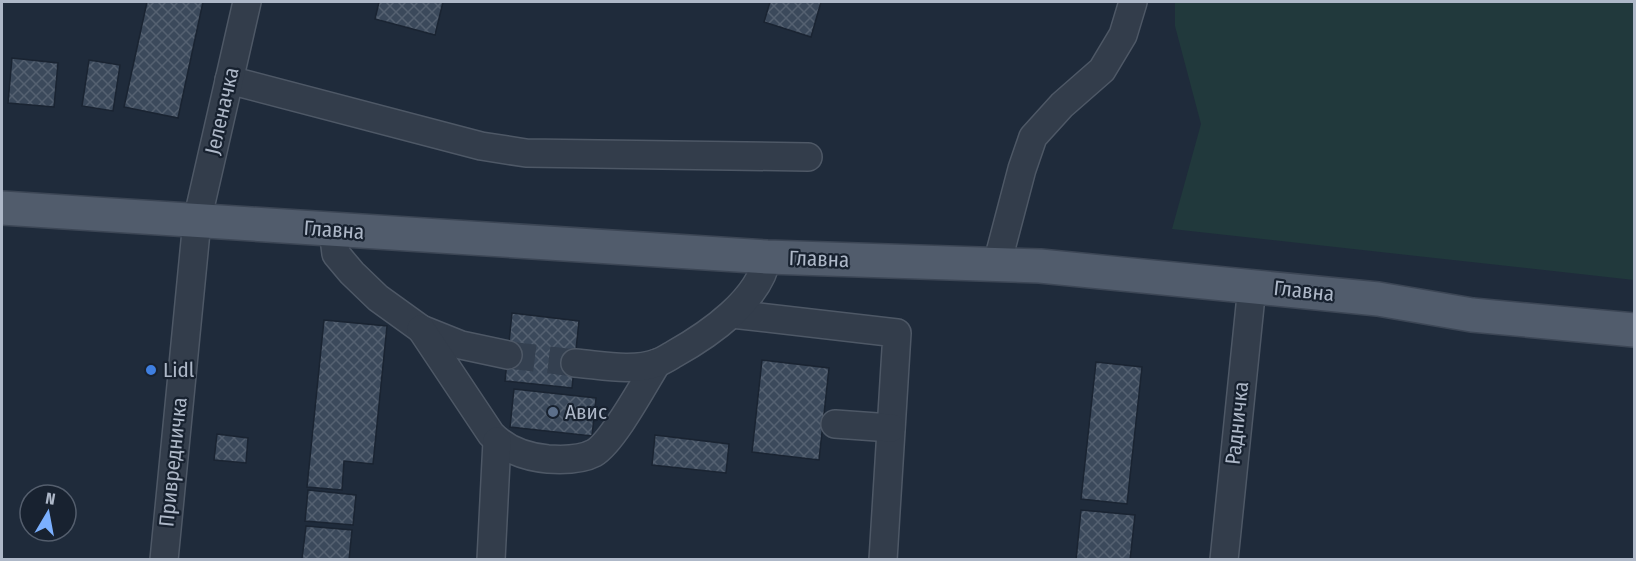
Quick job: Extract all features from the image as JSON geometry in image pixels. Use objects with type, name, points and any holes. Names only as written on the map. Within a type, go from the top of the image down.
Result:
[{"type":"main road","name":"Главна","points":[[2,208],[767,257],[1040,266],[1378,299],[1472,315],[1635,330]]},
{"type":"street","name":"Јеленачка","points":[[197,221],[247,2]]},
{"type":"street","points":[[997,264],[1022,169],[1033,137],[1062,105],[1102,70],[1122,35],[1133,2]]},
{"type":"street","points":[[229,80],[481,146],[526,153],[808,158]]},
{"type":"street","name":"Привредничка","points":[[164,560],[197,221]]},
{"type":"street","points":[[333,230],[336,254],[352,273],[378,298],[421,329],[461,345],[508,355]]},
{"type":"street","points":[[575,363],[628,367],[657,363],[691,345],[732,314],[763,273],[767,257]]},
{"type":"street","name":"Радничка","points":[[1224,560],[1252,286]]},
{"type":"street","points":[[732,314],[897,333],[883,560]]},
{"type":"street","points":[[421,329],[483,424],[497,441],[515,452],[540,458],[558,460],[588,456],[599,449],[610,437],[657,363]]},
{"type":"street","points":[[835,424],[891,428]]},
{"type":"street","points":[[491,560],[497,441]]},
{"type":"green space","points":[[1175,2],[1634,2],[1634,280],[1172,229],[1201,124],[1175,26]]},
{"type":"building","points":[[147,2],[203,2],[178,118],[124,107]]},
{"type":"building","points":[[379,2],[443,2],[435,35],[375,19]]},
{"type":"building","points":[[770,2],[821,2],[811,37],[764,22]]},
{"type":"building","points":[[12,58],[58,63],[54,107],[8,103]]},
{"type":"building","points":[[89,60],[120,65],[113,111],[82,106]]},
{"type":"building","points":[[512,313],[579,321],[572,388],[505,381]]},
{"type":"building","points":[[324,320],[387,326],[373,464],[344,461],[342,490],[307,487]]},
{"type":"building","points":[[762,360],[829,368],[819,460],[752,452]]},
{"type":"building","points":[[1096,362],[1142,367],[1127,504],[1081,499]]},
{"type":"building","points":[[514,389],[596,398],[592,436],[510,427]]},
{"type":"building","points":[[217,434],[248,438],[246,463],[214,460]]},
{"type":"building","points":[[655,435],[729,444],[726,473],[652,465]]},
{"type":"building","points":[[308,490],[356,495],[353,525],[305,521]]},
{"type":"building","points":[[1081,510],[1135,515],[1130,560],[1076,560]]},
{"type":"building","points":[[306,526],[352,530],[349,560],[302,559]]},
{"type":"tunnel","points":[[508,355],[575,363]]},
{"type":"place","name":"Lidl","points":[[151,370]]},
{"type":"place","name":"Авис","points":[[553,412]]}]
